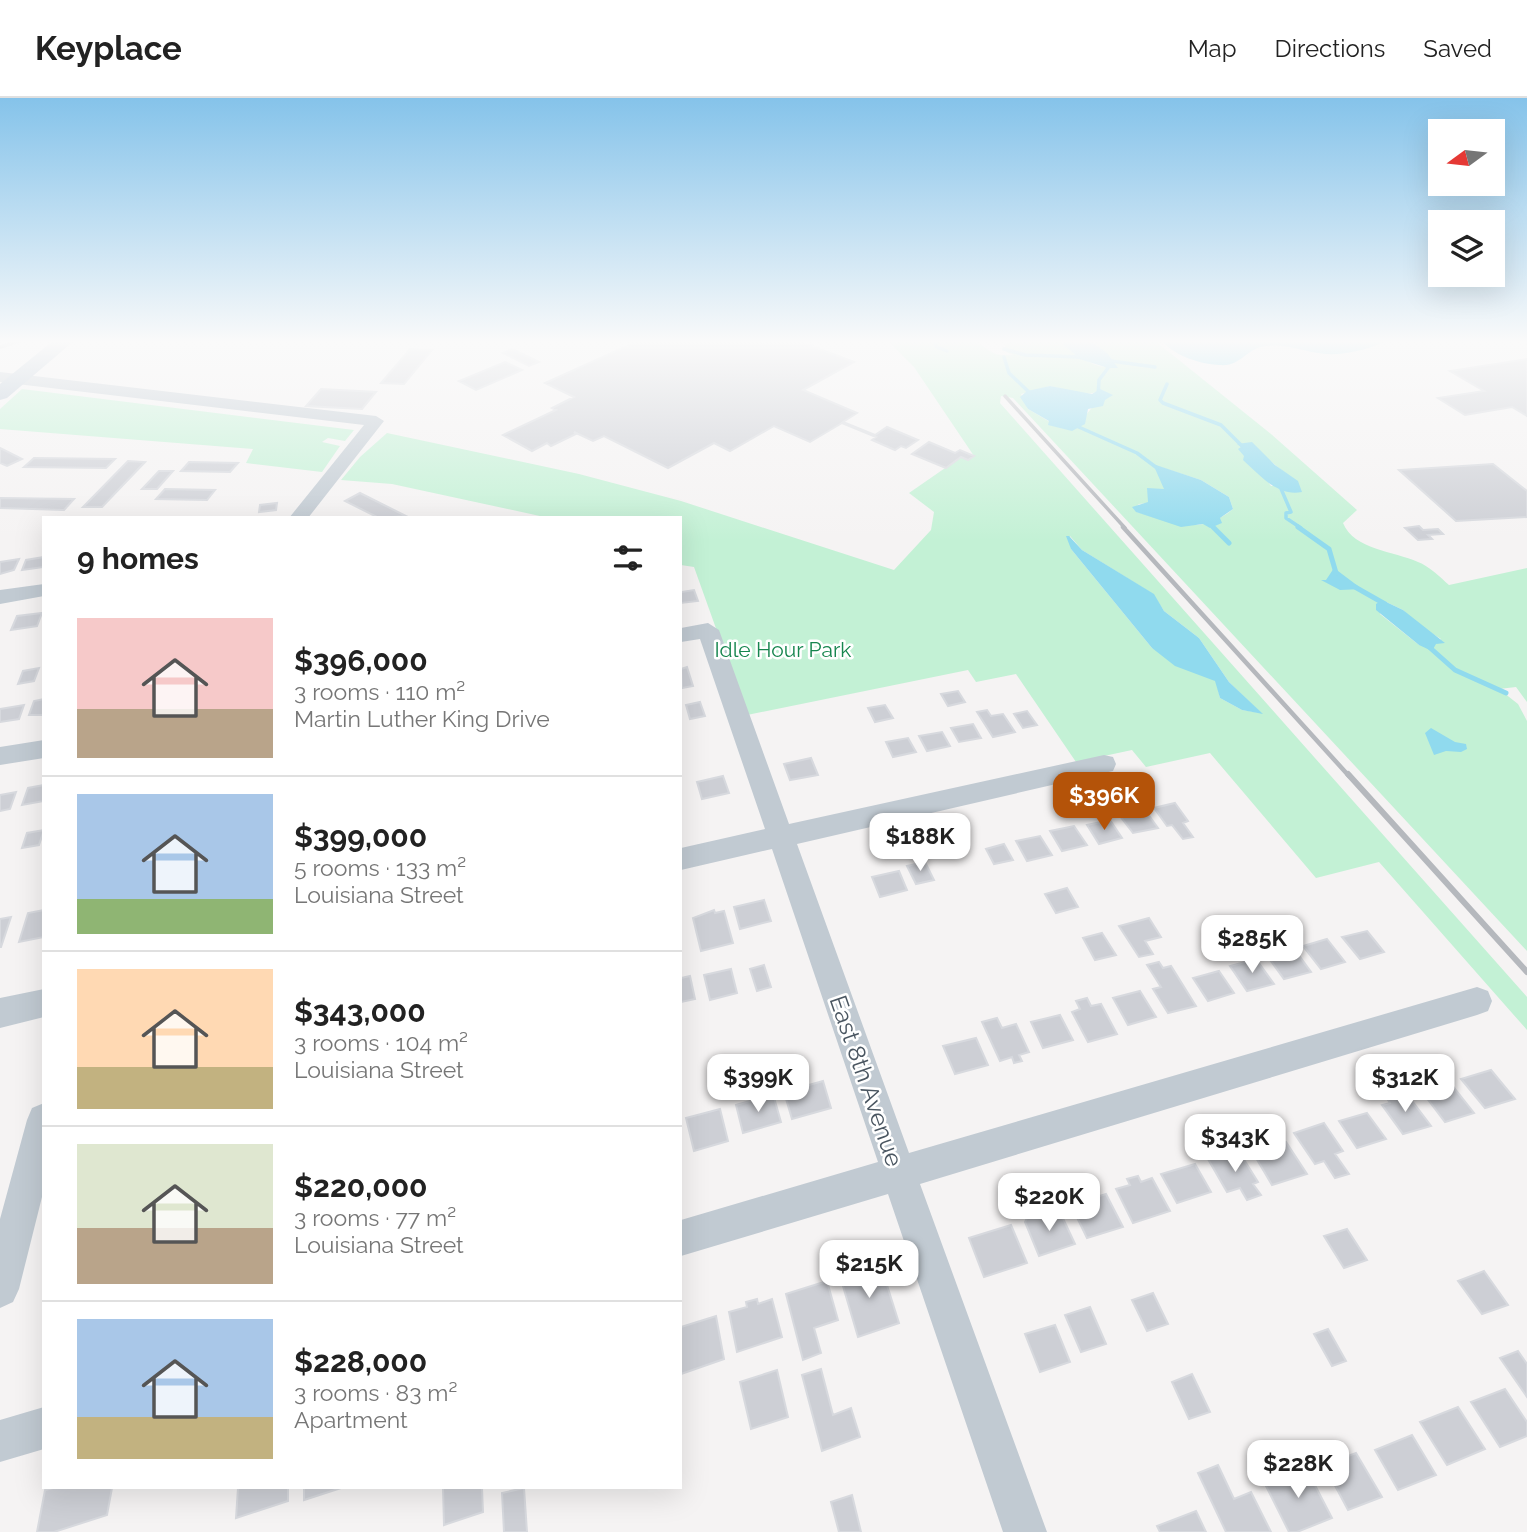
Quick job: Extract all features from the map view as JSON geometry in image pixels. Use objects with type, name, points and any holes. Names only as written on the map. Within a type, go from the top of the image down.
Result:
[{"type":"street","points":[[258,407],[376,421],[300,516]]},
{"type":"street","points":[[0,597],[42,590]]},
{"type":"street","name":"East 8th Avenue","points":[[694,632],[781,836],[1025,1532]]},
{"type":"street","points":[[0,756],[42,749]]},
{"type":"street","points":[[682,859],[1104,764]]},
{"type":"street","points":[[682,1238],[1477,1000]]},
{"type":"street","points":[[0,1013],[42,1003]]},
{"type":"street","points":[[0,1289],[42,1128]]},
{"type":"street","points":[[0,1441],[42,1429]]},
{"type":"green space","points":[[167,407],[354,430],[345,441],[328,438],[322,442],[340,446],[322,472],[246,463],[253,449],[0,429],[0,409]]},
{"type":"green space","name":"Idle Hour Park","points":[[941,407],[1003,407],[1527,997],[1527,1030],[1379,862],[1316,878],[1210,753],[1146,767],[1132,750],[1076,762],[1016,674],[976,682],[968,670],[747,715],[694,567],[682,565],[682,516],[540,516],[392,484],[341,480],[360,457],[387,433],[579,474],[681,501],[894,570],[931,530],[934,512],[909,493],[961,457],[968,460],[974,456]],"holes":[[[1070,536],[1082,550],[1153,594],[1164,611],[1199,638],[1229,682],[1261,713],[1242,710],[1220,698],[1216,681],[1152,648],[1071,549]]]},
{"type":"green space","points":[[1021,407],[1027,407],[1050,422],[1085,416],[1093,407],[1237,407],[1357,510],[1343,523],[1356,539],[1422,564],[1449,585],[1527,568],[1527,702],[1516,687],[1499,689],[1518,704],[1527,721],[1527,951]],"holes":[[[1242,447],[1261,453],[1298,484],[1271,486]],[[1154,465],[1201,480],[1229,497],[1233,509],[1221,518],[1197,525],[1174,523],[1137,512],[1134,509],[1139,504],[1148,503],[1157,491],[1164,490],[1165,486]],[[1382,600],[1403,610],[1417,624],[1441,639],[1436,644],[1419,645],[1380,614]]]},
{"type":"water","points":[[1027,407],[1098,407],[1088,409],[1085,424],[1072,431],[1048,425],[1049,421]]},
{"type":"water","points":[[1252,442],[1275,465],[1298,481],[1302,492],[1293,493],[1277,488],[1243,460],[1244,456],[1238,449],[1241,447],[1237,444]]},
{"type":"water","points":[[1153,464],[1201,480],[1229,497],[1233,509],[1220,518],[1222,523],[1210,528],[1203,524],[1181,527],[1136,512],[1132,507],[1148,502],[1147,488],[1164,489]]},
{"type":"water","points":[[1066,536],[1082,550],[1154,594],[1164,611],[1199,638],[1229,682],[1263,714],[1242,710],[1220,698],[1215,681],[1175,666],[1152,648],[1071,549]]},
{"type":"water","points":[[1334,568],[1362,589],[1340,590],[1321,580],[1326,580]]},
{"type":"water","points":[[1382,600],[1403,610],[1445,643],[1436,644],[1432,651],[1419,645],[1376,610],[1376,604]]},
{"type":"water","points":[[1431,728],[1455,742],[1466,744],[1467,749],[1434,755],[1425,733]]},
{"type":"building","points":[[323,407],[364,407],[362,409]]},
{"type":"building","points":[[843,407],[857,413],[843,422],[875,435],[887,427],[918,440],[906,448],[901,446],[895,450],[872,440],[876,437],[842,423],[810,442],[774,426],[730,451],[714,443],[668,468],[604,436],[593,441],[574,432],[576,434],[551,446],[547,443],[532,451],[503,435],[556,410],[552,408]]},
{"type":"building","points":[[1452,407],[1527,407],[1527,416],[1512,407],[1465,415]]},
{"type":"building","points":[[929,442],[955,453],[960,450],[974,456],[968,460],[961,457],[946,468],[912,454]]},
{"type":"building","points":[[0,448],[22,459],[7,466],[0,463]]},
{"type":"building","points":[[34,458],[115,459],[106,468],[24,467]]},
{"type":"building","points":[[128,461],[145,462],[102,507],[83,507]]},
{"type":"building","points":[[189,462],[238,463],[230,472],[181,471]]},
{"type":"building","points":[[1493,464],[1527,491],[1527,517],[1456,521],[1399,470]]},
{"type":"building","points":[[159,471],[173,471],[157,489],[142,489]]},
{"type":"building","points":[[165,489],[215,490],[207,500],[156,499]]},
{"type":"building","points":[[360,493],[406,516],[375,516],[345,501]]},
{"type":"building","points":[[0,498],[74,499],[64,510],[0,508]]},
{"type":"building","points":[[277,503],[276,510],[259,512],[260,505]]},
{"type":"building","points":[[1419,526],[1423,530],[1438,529],[1443,534],[1428,535],[1432,539],[1418,540],[1405,528]]},
{"type":"building","points":[[42,557],[42,567],[22,570],[26,560]]},
{"type":"building","points":[[19,559],[14,570],[0,574],[0,562]]},
{"type":"building","points":[[694,590],[698,601],[682,603],[682,592]]},
{"type":"building","points":[[42,613],[37,626],[11,630],[17,616]]},
{"type":"building","points":[[687,667],[693,686],[682,688],[682,669]]},
{"type":"building","points":[[39,668],[34,681],[18,684],[23,671]]},
{"type":"building","points":[[958,691],[965,702],[948,706],[941,694]]},
{"type":"building","points":[[42,699],[42,715],[29,715],[34,701]]},
{"type":"building","points":[[700,702],[705,716],[690,719],[686,705]]},
{"type":"building","points":[[24,705],[19,719],[0,722],[0,709]]},
{"type":"building","points":[[885,705],[893,718],[875,722],[868,708]]},
{"type":"building","points":[[987,710],[991,716],[1003,714],[1015,732],[993,737],[977,712]]},
{"type":"building","points":[[1027,711],[1037,725],[1023,728],[1014,714]]},
{"type":"building","points":[[973,724],[981,738],[959,742],[951,728]]},
{"type":"building","points":[[942,732],[950,746],[927,751],[919,736]]},
{"type":"building","points":[[908,738],[916,752],[893,757],[886,742]]},
{"type":"building","points":[[811,758],[818,775],[790,780],[784,764]]},
{"type":"building","points":[[723,776],[729,793],[702,799],[697,782]]},
{"type":"building","points":[[42,785],[42,801],[22,805],[28,788]]},
{"type":"building","points":[[16,792],[10,809],[0,811],[0,795]]},
{"type":"building","points":[[1175,803],[1188,821],[1183,823],[1193,837],[1183,839],[1172,825],[1167,826],[1154,808]]},
{"type":"building","points":[[1145,810],[1158,828],[1133,833],[1120,816]]},
{"type":"building","points":[[1110,820],[1122,838],[1099,844],[1087,825]]},
{"type":"building","points":[[1074,826],[1087,845],[1062,851],[1050,831]]},
{"type":"building","points":[[42,830],[39,845],[22,848],[27,833]]},
{"type":"building","points":[[1040,836],[1052,855],[1027,861],[1016,841]]},
{"type":"building","points":[[1004,844],[1013,860],[994,864],[986,849]]},
{"type":"building","points":[[925,862],[934,880],[916,884],[907,866]]},
{"type":"building","points":[[899,871],[907,890],[880,897],[872,877]]},
{"type":"building","points":[[1067,888],[1078,907],[1056,913],[1045,894]]},
{"type":"building","points":[[764,900],[771,921],[740,929],[734,907]]},
{"type":"building","points":[[42,910],[42,937],[19,942],[28,913]]},
{"type":"building","points":[[714,910],[715,913],[724,911],[733,943],[701,951],[693,918]]},
{"type":"building","points":[[11,917],[1,947],[0,947],[0,919]]},
{"type":"building","points":[[1149,918],[1161,937],[1145,941],[1153,954],[1139,957],[1119,926]]},
{"type":"building","points":[[1273,930],[1290,952],[1295,950],[1311,972],[1284,979],[1252,935]]},
{"type":"building","points":[[1367,931],[1384,952],[1360,959],[1342,937]]},
{"type":"building","points":[[1102,933],[1116,955],[1095,960],[1083,938]]},
{"type":"building","points":[[1327,939],[1345,962],[1321,969],[1303,946]]},
{"type":"building","points":[[1256,959],[1274,984],[1247,991],[1230,966]]},
{"type":"building","points":[[1159,962],[1163,968],[1171,966],[1196,1006],[1168,1013],[1153,989],[1161,987],[1147,965]]},
{"type":"building","points":[[764,965],[771,987],[757,991],[750,969]]},
{"type":"building","points":[[731,969],[737,993],[710,1000],[704,975]]},
{"type":"building","points":[[1219,971],[1234,993],[1208,1001],[1193,978]]},
{"type":"building","points":[[690,976],[695,999],[682,1002],[682,978]]},
{"type":"building","points":[[1140,991],[1156,1017],[1128,1025],[1113,998]]},
{"type":"building","points":[[1087,998],[1091,1006],[1101,1004],[1117,1034],[1088,1042],[1072,1012],[1080,1009],[1076,1001]]},
{"type":"building","points":[[1060,1015],[1073,1040],[1043,1048],[1031,1022]]},
{"type":"building","points":[[997,1018],[1002,1028],[1016,1024],[1029,1052],[1019,1055],[1022,1061],[1014,1063],[1012,1057],[1000,1061],[982,1022]]},
{"type":"building","points":[[976,1038],[988,1065],[955,1074],[943,1046]]},
{"type":"building","points":[[1491,1070],[1515,1099],[1485,1108],[1461,1079]]},
{"type":"building","points":[[823,1081],[831,1108],[792,1119],[784,1092]]},
{"type":"building","points":[[1435,1083],[1439,1088],[1451,1084],[1474,1113],[1445,1122],[1423,1093],[1433,1090],[1429,1085]]},
{"type":"building","points":[[1394,1091],[1401,1099],[1409,1097],[1431,1126],[1403,1134],[1382,1105],[1390,1103],[1384,1094]]},
{"type":"building","points":[[773,1094],[781,1122],[743,1133],[736,1105]]},
{"type":"building","points":[[720,1109],[728,1141],[694,1151],[686,1118]]},
{"type":"building","points":[[1367,1113],[1386,1139],[1357,1148],[1339,1121]]},
{"type":"building","points":[[1324,1123],[1343,1151],[1335,1154],[1349,1174],[1335,1178],[1324,1161],[1315,1164],[1294,1133]]},
{"type":"building","points":[[1272,1139],[1276,1145],[1286,1142],[1307,1174],[1272,1185],[1249,1146]]},
{"type":"building","points":[[1238,1150],[1258,1182],[1253,1184],[1261,1195],[1247,1200],[1240,1188],[1227,1192],[1208,1159]]},
{"type":"building","points":[[1195,1164],[1211,1192],[1177,1203],[1161,1174]]},
{"type":"building","points":[[1138,1176],[1141,1182],[1152,1178],[1170,1211],[1133,1223],[1116,1189],[1130,1185],[1127,1179]]},
{"type":"building","points":[[1090,1191],[1093,1198],[1106,1194],[1123,1227],[1087,1238],[1071,1205],[1083,1201],[1080,1194]]},
{"type":"building","points":[[1048,1212],[1049,1215],[1060,1212],[1075,1244],[1039,1256],[1025,1222],[1027,1218]]},
{"type":"building","points":[[1011,1225],[1027,1263],[984,1277],[969,1238]]},
{"type":"building","points":[[1347,1229],[1367,1260],[1344,1268],[1324,1236]]},
{"type":"building","points":[[880,1263],[899,1323],[858,1337],[840,1276]]},
{"type":"building","points":[[1484,1271],[1508,1305],[1482,1314],[1458,1281]]},
{"type":"building","points":[[827,1281],[838,1320],[814,1328],[821,1353],[803,1360],[786,1294]]},
{"type":"building","points":[[1153,1293],[1168,1324],[1147,1331],[1132,1300]]},
{"type":"building","points":[[757,1299],[758,1304],[772,1299],[782,1337],[737,1352],[729,1312],[747,1307],[746,1302]]},
{"type":"building","points":[[1090,1307],[1106,1344],[1081,1352],[1065,1315]]},
{"type":"building","points":[[716,1316],[724,1359],[682,1374],[682,1327]]},
{"type":"building","points":[[1055,1325],[1070,1362],[1040,1372],[1025,1334]]},
{"type":"building","points":[[1328,1329],[1346,1361],[1332,1366],[1314,1334]]},
{"type":"building","points":[[1518,1351],[1527,1364],[1527,1397],[1500,1358]]},
{"type":"building","points":[[821,1369],[833,1415],[851,1408],[860,1437],[822,1451],[802,1375]]},
{"type":"building","points":[[777,1370],[788,1417],[751,1429],[740,1382]]},
{"type":"building","points":[[1192,1374],[1210,1412],[1189,1419],[1172,1382]]},
{"type":"building","points":[[1505,1389],[1527,1422],[1527,1436],[1500,1447],[1471,1402]]},
{"type":"building","points":[[1458,1407],[1485,1449],[1447,1465],[1420,1422]]},
{"type":"building","points":[[1412,1435],[1436,1475],[1398,1490],[1375,1450]]},
{"type":"building","points":[[1356,1453],[1382,1497],[1348,1510],[1324,1465]]},
{"type":"building","points":[[1218,1465],[1234,1499],[1251,1492],[1271,1532],[1226,1532],[1198,1473]]},
{"type":"building","points":[[1305,1466],[1332,1518],[1297,1532],[1289,1532],[1264,1482]]},
{"type":"building","points":[[112,1489],[107,1515],[54,1532],[37,1532],[45,1490]]},
{"type":"building","points":[[238,1489],[288,1489],[288,1501],[236,1518]]},
{"type":"building","points":[[304,1489],[338,1489],[304,1500]]},
{"type":"building","points":[[443,1489],[482,1489],[483,1512],[444,1525]]},
{"type":"building","points":[[524,1489],[527,1532],[504,1532],[502,1493]]},
{"type":"building","points":[[852,1495],[861,1532],[839,1532],[831,1502]]},
{"type":"building","points":[[1196,1511],[1206,1532],[1160,1532],[1157,1526]]},
{"type":"waterway","points":[[1173,407],[1221,425],[1242,446]]},
{"type":"waterway","points":[[1072,424],[1137,453],[1157,468]]},
{"type":"waterway","points":[[1279,484],[1291,512],[1286,513],[1286,518],[1301,528]]},
{"type":"waterway","points":[[1208,522],[1229,543]]},
{"type":"waterway","points":[[1298,527],[1329,549],[1336,573]]},
{"type":"waterway","points":[[1355,587],[1385,604]]},
{"type":"waterway","points":[[1428,646],[1455,670],[1506,693]]},
{"type":"railway","points":[[1015,407],[1125,528]]},
{"type":"railway","points":[[1123,527],[1349,776]]},
{"type":"railway","points":[[1348,774],[1527,972]]}]
